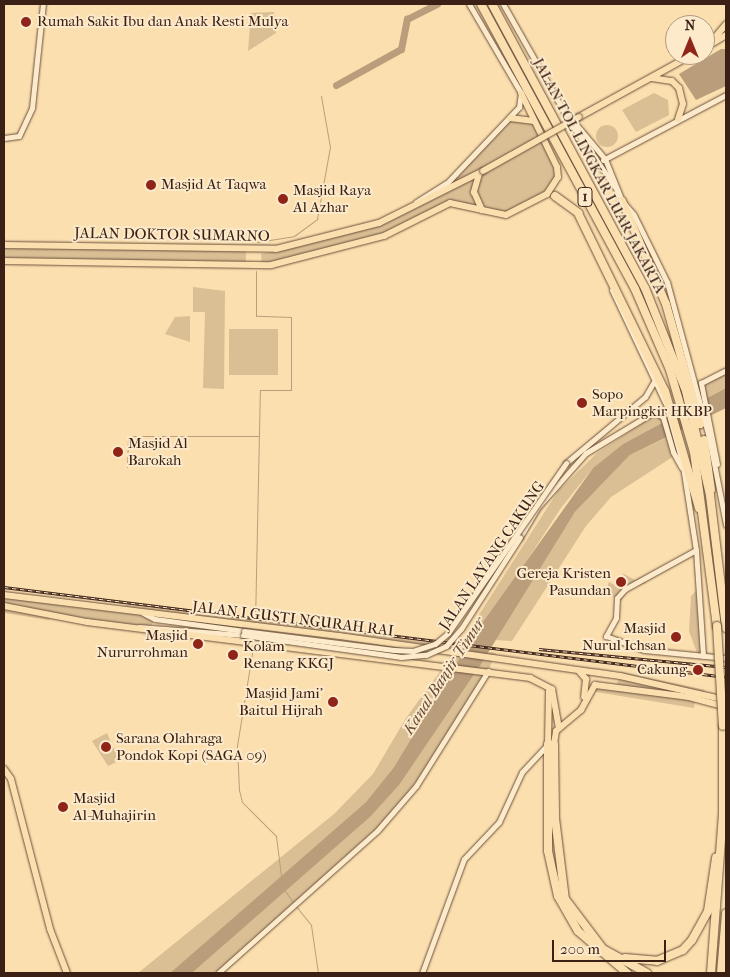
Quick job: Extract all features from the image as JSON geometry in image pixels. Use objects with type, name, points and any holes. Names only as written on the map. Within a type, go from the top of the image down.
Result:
[{"type":"highway","name":"JALAN TOL LINGKAR LUAR JAKARTA","points":[[481,4],[635,288],[687,391],[694,452],[706,526],[717,626],[723,726],[723,814],[711,973]]},
{"type":"highway","name":"JALAN TOL LINGKAR LUAR JAKARTA","points":[[492,4],[645,288],[687,391],[702,446],[726,627]]},
{"type":"highway","points":[[551,195],[578,213],[668,408],[678,449],[706,526]]},
{"type":"highway","points":[[622,200],[666,304],[687,391],[707,430],[712,478],[710,495]]},
{"type":"highway","points":[[551,744],[552,878],[563,909],[596,949],[627,973]]},
{"type":"highway","points":[[551,744],[555,818],[565,899],[588,934],[614,955],[647,973]]},
{"type":"highway","points":[[614,955],[657,961],[683,950],[692,940],[708,911],[723,814]]},
{"type":"highway","points":[[722,973],[726,913]]},
{"type":"highway","points":[[596,949],[639,973]]},
{"type":"main road","points":[[715,37],[726,24]]},
{"type":"main road","name":"JALAN DOKTOR SUMARNO","points":[[4,246],[269,250],[379,223],[416,202],[442,195],[675,65]]},
{"type":"main road","points":[[652,78],[672,81],[679,88],[683,104],[678,120]]},
{"type":"main road","points":[[521,94],[557,166],[557,181],[551,195]]},
{"type":"main road","points":[[510,118],[534,120]]},
{"type":"main road","points":[[481,172],[474,192],[482,210]]},
{"type":"main road","name":"JALAN DOKTOR SUMARNO","points":[[4,261],[271,265],[384,236],[450,203],[503,216],[551,195]]},
{"type":"main road","name":"JALAN I GUSTI NGURAH RAI","points":[[4,595],[140,612],[243,631],[268,629],[339,636],[451,655],[659,683],[726,700]]},
{"type":"main road","name":"JALAN I GUSTI NGURAH RAI","points":[[4,606],[136,627],[269,643],[541,681]]},
{"type":"main road","points":[[337,653],[339,636]]},
{"type":"main road","points":[[569,722],[586,690],[586,679],[579,671]]},
{"type":"main road","points":[[541,681],[552,689],[559,728]]},
{"type":"main road","points":[[541,681],[549,692],[551,744]]},
{"type":"main road","points":[[551,744],[559,728],[569,722],[596,684],[726,707]]},
{"type":"main road","points":[[4,769],[11,779],[50,929],[67,973]]},
{"type":"street","points":[[4,138],[20,136],[31,112],[43,4]]},
{"type":"street","points":[[416,202],[447,183],[510,118],[521,94],[469,4]]},
{"type":"street","points":[[504,4],[564,110],[622,200],[634,215],[668,282],[692,377],[687,391]]},
{"type":"street","points":[[598,163],[726,95]]},
{"type":"street","points":[[564,110],[604,159],[617,191]]},
{"type":"street","points":[[551,195],[577,219],[668,408]]},
{"type":"street","points":[[701,384],[726,370]]},
{"type":"street","points":[[692,377],[701,384],[707,430],[726,523]]},
{"type":"street","name":"JALAN LAYANG CAKUNG","points":[[136,627],[243,631],[394,650],[413,651],[435,644],[448,633],[566,463],[644,397],[655,380]]},
{"type":"street","name":"JALAN LAYANG CAKUNG","points":[[243,631],[401,657],[436,651],[461,629],[538,507],[577,461],[654,412],[664,421],[678,449]]},
{"type":"street","points":[[678,449],[684,471],[696,550],[703,656]]},
{"type":"street","points":[[678,449],[684,471]]},
{"type":"street","points":[[696,550],[625,589],[616,601],[612,624],[606,636],[613,642],[726,658]]},
{"type":"street","points":[[218,973],[302,900],[377,831],[416,786],[485,672]]},
{"type":"street","points":[[422,973],[464,859],[499,822],[522,772],[551,744]]},
{"type":"shaded area","points":[[274,12],[276,33],[248,51],[251,13]]},
{"type":"shaded area","points":[[721,49],[726,49],[726,86],[696,100],[679,74],[694,65],[715,65],[715,53]]},
{"type":"shaded area","points":[[654,93],[668,100],[669,115],[636,132],[622,110]]},
{"type":"shaded area","points":[[510,118],[534,121],[557,166],[554,186],[509,213],[455,203],[368,241],[262,264],[261,254],[370,228],[461,183],[447,183]]},
{"type":"shaded area","points":[[607,125],[615,128],[618,136],[615,144],[607,147],[599,144],[596,136],[599,128]]},
{"type":"shaded area","points":[[4,245],[246,249],[246,265],[4,261]]},
{"type":"shaded area","points":[[193,287],[225,291],[224,389],[203,388],[205,312],[193,312]]},
{"type":"shaded area","points":[[190,316],[190,342],[165,334],[175,317]]},
{"type":"shaded area","points":[[229,329],[278,329],[278,375],[229,375]]},
{"type":"shaded area","points":[[726,370],[726,388],[706,401],[702,382]]},
{"type":"shaded area","points":[[726,388],[726,408],[630,455],[575,512],[481,664],[399,785],[369,818],[192,973],[170,973],[366,802],[394,767],[473,636],[593,468],[623,444]]},
{"type":"shaded area","points":[[655,415],[665,421],[623,444],[593,468],[561,508],[487,622],[473,636],[466,635],[558,491],[597,453]]},
{"type":"shaded area","points":[[668,437],[674,456],[611,497],[586,526],[512,641],[494,640],[575,512],[630,455]]},
{"type":"shaded area","points":[[622,573],[635,580],[644,576],[646,583],[629,589],[621,601],[605,593],[609,582],[623,589],[629,582]]},
{"type":"shaded area","points":[[699,588],[702,653],[697,653],[689,631],[691,596]]},
{"type":"shaded area","points":[[4,596],[116,608],[127,605],[436,643],[421,649],[142,612],[155,619],[151,626],[87,622],[52,613],[49,620],[4,613]]},
{"type":"shaded area","points":[[458,647],[466,648],[394,767],[366,802],[170,973],[138,973],[334,814],[373,774],[406,718]]},
{"type":"shaded area","points":[[487,652],[496,653],[488,671],[417,786],[377,831],[218,973],[192,973],[369,818]]},
{"type":"shaded area","points":[[621,672],[705,690],[704,692],[696,692],[694,708],[590,691],[591,688],[616,687]]},
{"type":"shaded area","name":"Sarana Olahraga Pondok Kopi (SAGA 09)","points":[[107,733],[119,761],[108,766],[92,741]]},
{"type":"waterway","points":[[336,85],[401,49],[407,19],[437,4]]},
{"type":"waterway","points":[[257,242],[294,236],[317,219],[330,147],[321,96]]},
{"type":"waterway","points":[[255,623],[260,390],[291,390],[291,317],[256,316],[256,271]]},
{"type":"waterway","points":[[127,467],[128,436],[259,436]]},
{"type":"waterway","points":[[253,647],[237,746],[239,790],[242,802],[276,836],[281,876]]},
{"type":"waterway","points":[[285,891],[293,902]]},
{"type":"waterway","points":[[295,905],[311,925],[318,973]]},
{"type":"railway","points":[[4,587],[726,677]]},
{"type":"railway","points":[[539,649],[726,667]]},
{"type":"place","name":"Rumah Sakit Ibu dan Anak Resti Mulya","points":[[26,22]]},
{"type":"place","name":"Masjid At Taqwa","points":[[151,185]]},
{"type":"place","name":"Masjid Raya Al Azhar","points":[[283,199]]},
{"type":"place","name":"Sopo Marpingkir HKBP","points":[[582,403]]},
{"type":"place","name":"Masjid Al Barokah","points":[[118,452]]},
{"type":"place","name":"Gereja Kristen Pasundan","points":[[621,582]]},
{"type":"place","name":"Masjid Nurul Ichsan","points":[[676,637]]},
{"type":"place","name":"Masjid Nururrohman","points":[[198,644]]},
{"type":"place","name":"Kolam Renang KKGJ","points":[[233,655]]},
{"type":"place","name":"Cakung","points":[[698,670]]},
{"type":"place","name":"Masjid Jami' Baitul Hijrah","points":[[333,702]]},
{"type":"place","name":"Sarana Olahraga Pondok Kopi (SAGA 09)","points":[[106,747]]},
{"type":"place","name":"Masjid Al-Muhajirin","points":[[63,807]]},
{"type":"water label","name":"Kanal Banjir Timur","points":[[444,676]]}]
